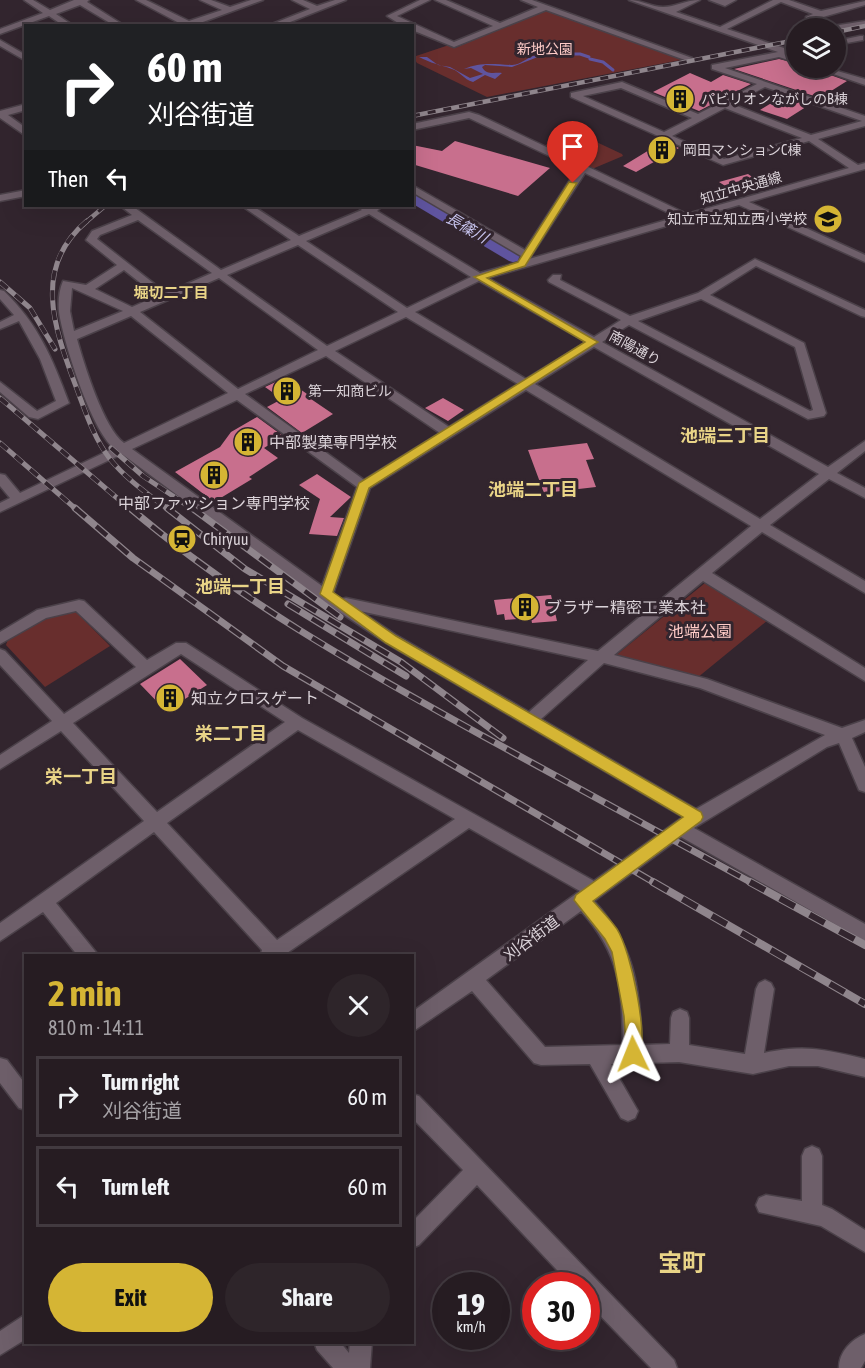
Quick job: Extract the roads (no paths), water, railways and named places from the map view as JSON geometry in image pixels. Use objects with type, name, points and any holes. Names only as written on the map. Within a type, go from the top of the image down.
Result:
[{"type":"street","points":[[28,0],[67,24]]},
{"type":"street","points":[[0,32],[81,0],[118,24]]},
{"type":"street","points":[[140,0],[184,24]]},
{"type":"street","points":[[204,0],[229,10]]},
{"type":"street","points":[[189,24],[259,0]]},
{"type":"street","points":[[296,0],[317,9]]},
{"type":"street","points":[[276,24],[342,0]]},
{"type":"street","points":[[407,24],[391,16],[426,0]]},
{"type":"street","points":[[439,0],[500,26]]},
{"type":"street","points":[[525,0],[688,58]]},
{"type":"street","points":[[619,0],[786,49]]},
{"type":"street","points":[[633,0],[760,47]]},
{"type":"street","points":[[643,0],[674,10],[696,0]]},
{"type":"street","points":[[713,0],[725,4],[732,0]]},
{"type":"street","points":[[721,29],[778,0],[820,14]]},
{"type":"street","points":[[814,18],[820,14],[865,3]]},
{"type":"street","points":[[414,27],[454,45],[546,8]]},
{"type":"street","points":[[846,26],[865,23]]},
{"type":"street","points":[[846,41],[863,38]]},
{"type":"street","points":[[0,42],[24,57]]},
{"type":"street","points":[[786,56],[779,54],[715,67],[865,121]]},
{"type":"street","points":[[846,70],[864,79]]},
{"type":"street","points":[[846,74],[864,79]]},
{"type":"street","points":[[664,136],[764,84]]},
{"type":"street","points":[[699,118],[622,85],[574,94],[723,162],[865,121]]},
{"type":"street","points":[[725,105],[811,138],[861,167]]},
{"type":"street","points":[[0,115],[24,108]]},
{"type":"street","points":[[0,115],[24,132]]},
{"type":"street","points":[[414,127],[469,115],[687,218]]},
{"type":"street","name":"知立中央通線","points":[[0,508],[325,350],[479,277],[524,259],[687,218],[861,167]]},
{"type":"street","points":[[414,190],[524,259],[583,168]]},
{"type":"street","points":[[0,198],[24,193]]},
{"type":"street","points":[[740,202],[865,259]]},
{"type":"street","points":[[249,207],[406,312],[865,588]]},
{"type":"street","points":[[71,337],[301,241],[371,207]]},
{"type":"street","name":"南陽通り","points":[[371,207],[479,277],[865,494]]},
{"type":"street","points":[[166,298],[90,240],[96,233],[136,211],[325,350],[449,433]]},
{"type":"street","points":[[331,597],[363,486],[629,320],[702,295],[754,262],[865,314]]},
{"type":"street","points":[[87,289],[124,266]]},
{"type":"street","points":[[557,277],[553,280],[808,415],[820,413],[800,345],[702,295]]},
{"type":"street","points":[[363,486],[236,393],[133,312],[87,289],[67,283],[64,314],[71,337],[106,431],[122,448],[295,575],[391,639],[696,817]]},
{"type":"street","points":[[0,293],[22,315],[44,354],[63,404],[38,415],[33,414],[0,386]]},
{"type":"street","points":[[0,326],[22,315]]},
{"type":"street","points":[[530,720],[601,657],[760,526],[865,445]]},
{"type":"street","points":[[0,478],[17,498]]},
{"type":"street","points":[[704,574],[865,675]]},
{"type":"street","points":[[331,597],[601,657],[702,683],[843,735],[864,781]]},
{"type":"street","points":[[0,639],[42,614],[79,605],[146,669]]},
{"type":"street","points":[[0,763],[181,647],[297,722],[467,820],[588,895],[620,951],[632,1016],[633,1054]]},
{"type":"street","points":[[0,655],[275,954],[467,820]]},
{"type":"street","points":[[0,933],[297,722]]},
{"type":"street","name":"刈谷街道","points":[[414,1022],[696,817],[821,743],[865,726]]},
{"type":"street","points":[[680,828],[865,933]]},
{"type":"street","points":[[44,902],[88,954]]},
{"type":"street","points":[[474,980],[541,1056],[680,1053],[753,1065],[789,1057],[818,1057],[865,1068]]},
{"type":"street","points":[[753,1065],[765,989]]},
{"type":"street","points":[[680,1018],[680,1053]]},
{"type":"street","points":[[596,1055],[628,1112]]},
{"type":"street","points":[[0,1066],[24,1098]]},
{"type":"street","points":[[414,1105],[666,1368]]},
{"type":"street","points":[[812,1156],[812,1213]]},
{"type":"street","points":[[414,1236],[476,1171]]},
{"type":"street","points":[[766,1204],[825,1216],[865,1242]]},
{"type":"street","points":[[0,1344],[24,1326]]},
{"type":"street","points":[[327,1344],[348,1368]]},
{"type":"street","points":[[359,1368],[361,1344]]},
{"type":"street","points":[[850,1368],[850,1360],[865,1345]]},
{"type":"waterway","points":[[554,54],[580,54],[589,57]]},
{"type":"waterway","points":[[590,59],[603,62],[613,70]]},
{"type":"waterway","name":"長篠川","points":[[419,200],[516,257]]},
{"type":"railway","points":[[846,30],[865,26]]},
{"type":"railway","points":[[414,116],[786,42]]},
{"type":"railway","points":[[86,222],[104,207]]},
{"type":"railway","points":[[86,222],[70,239],[59,258],[53,278],[52,298],[60,341],[86,413],[104,451],[130,480],[169,510]]},
{"type":"railway","points":[[0,282],[30,308],[55,349]]},
{"type":"railway","points":[[0,398],[131,510]]},
{"type":"railway","points":[[0,443],[77,510]]},
{"type":"railway","points":[[111,448],[143,476],[194,510]]},
{"type":"railway","points":[[75,508],[133,558],[283,666],[655,883]]},
{"type":"railway","points":[[130,508],[171,541],[256,602],[344,657],[481,735],[752,883]]},
{"type":"railway","points":[[167,508],[245,569],[401,662],[503,738]]},
{"type":"railway","points":[[192,508],[340,617]]},
{"type":"railway","points":[[288,604],[406,676]]},
{"type":"railway","points":[[653,882],[865,1004]]},
{"type":"railway","points":[[750,882],[865,945]]},
{"type":"place","name":"パビリオンながしのB棟","points":[[680,99]]},
{"type":"place","name":"岡田マンションC棟","points":[[662,150]]},
{"type":"place","name":"知立市立知立西小学校","points":[[828,219]]},
{"type":"place","name":"第一知商ビル","points":[[287,391]]},
{"type":"place","name":"中部製菓専門学校","points":[[248,442]]},
{"type":"place","name":"中部ファッション専門学校","points":[[214,475]]},
{"type":"place","name":"Chiryuu","points":[[182,539]]},
{"type":"place","name":"ブラザー精密工業本社","points":[[525,607]]},
{"type":"place","name":"知立クロスゲート","points":[[170,698]]},
{"type":"district","name":"堀切二丁目","points":[[171,293]]},
{"type":"district","name":"池端三丁目","points":[[725,436]]},
{"type":"district","name":"池端二丁目","points":[[533,490]]},
{"type":"district","name":"池端一丁目","points":[[240,587]]},
{"type":"district","name":"栄二丁目","points":[[231,734]]},
{"type":"district","name":"栄一丁目","points":[[81,777]]},
{"type":"district","name":"宝町","points":[[682,1263]]},
{"type":"park label","name":"新地公園","points":[[545,49]]},
{"type":"park label","name":"池端公園","points":[[700,631]]}]
